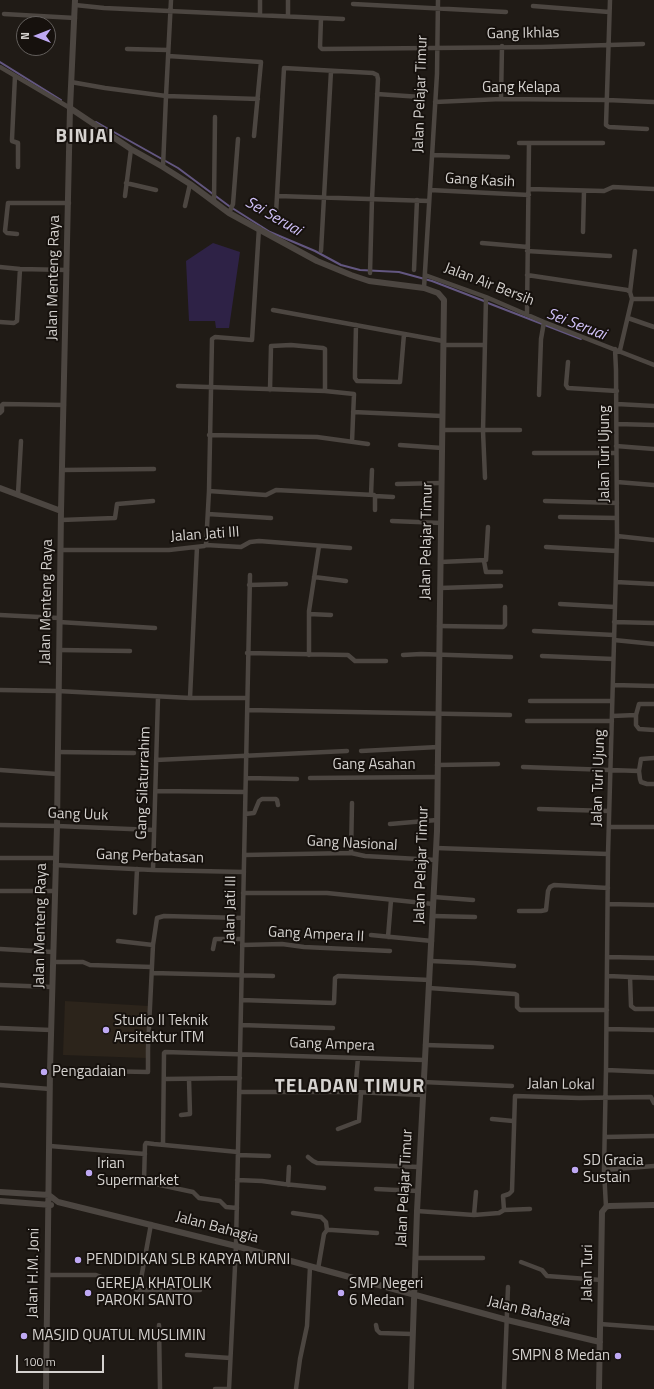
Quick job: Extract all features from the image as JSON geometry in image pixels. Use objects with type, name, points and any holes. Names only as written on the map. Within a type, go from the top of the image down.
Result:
[{"type":"street","points":[[163,165],[171,0]]},
{"type":"street","points":[[260,0],[260,14]]},
{"type":"street","points":[[288,0],[288,16]]},
{"type":"street","name":"Jalan Pelajar Timur","points":[[430,190],[437,74],[438,0]]},
{"type":"street","points":[[610,0],[607,127],[647,129]]},
{"type":"street","points":[[75,2],[104,8],[343,19]]},
{"type":"street","name":"Jalan Menteng Raya","points":[[49,1205],[50,1070],[57,826],[60,550],[70,108],[75,2]]},
{"type":"street","points":[[353,4],[506,12]]},
{"type":"street","points":[[533,6],[609,12]]},
{"type":"street","points":[[4,14],[75,18]]},
{"type":"street","name":"Gang Ikhlas","points":[[321,18],[320,47],[322,49],[643,44]]},
{"type":"street","points":[[501,99],[502,46]]},
{"type":"street","points":[[127,50],[168,50]]},
{"type":"street","points":[[168,56],[261,62],[254,136]]},
{"type":"street","points":[[0,67],[70,108],[131,149],[163,165],[190,184],[214,196],[259,228],[317,261],[369,281],[425,280]]},
{"type":"street","points":[[276,214],[284,68],[376,74],[378,78],[370,271]]},
{"type":"street","points":[[321,251],[331,71]]},
{"type":"street","points":[[15,76],[12,141],[18,143],[18,168]]},
{"type":"street","points":[[71,82],[166,96],[258,100]]},
{"type":"street","points":[[377,94],[421,97]]},
{"type":"street","name":"Gang Kelapa","points":[[435,102],[501,99],[654,102]]},
{"type":"street","points":[[214,196],[215,117]]},
{"type":"street","points":[[231,208],[238,139]]},
{"type":"street","points":[[519,143],[604,143]]},
{"type":"street","points":[[527,314],[529,143]]},
{"type":"street","points":[[125,196],[131,149]]},
{"type":"street","points":[[432,156],[508,157]]},
{"type":"street","points":[[126,183],[156,190]]},
{"type":"street","points":[[185,206],[190,184]]},
{"type":"street","points":[[529,190],[604,191],[613,187],[654,189]]},
{"type":"street","name":"Gang Kasih","points":[[430,190],[529,195]]},
{"type":"street","name":"Jalan Air Bersih","points":[[430,190],[425,280],[444,300],[443,343]]},
{"type":"street","points":[[583,232],[584,191]]},
{"type":"street","points":[[278,196],[430,201]]},
{"type":"street","points":[[414,270],[417,200]]},
{"type":"street","points":[[17,234],[6,233],[5,231],[8,203],[69,203]]},
{"type":"street","points":[[206,545],[209,491],[212,338],[252,340],[259,228]]},
{"type":"street","points":[[482,243],[527,249],[610,256]]},
{"type":"street","name":"Jalan Turi Ujung","points":[[606,1207],[604,1137],[608,976],[608,854],[617,536],[617,350],[628,318],[632,296],[635,251]]},
{"type":"street","points":[[0,267],[67,270]]},
{"type":"street","points":[[0,322],[14,323],[17,321],[20,269]]},
{"type":"street","points":[[527,275],[627,290],[632,296],[654,299]]},
{"type":"street","name":"Jalan Air Bersih","points":[[425,280],[486,297],[527,314],[544,324],[654,365]]},
{"type":"street","points":[[485,478],[483,431],[486,297]]},
{"type":"street","points":[[273,310],[404,334],[443,343],[485,345]]},
{"type":"street","points":[[628,318],[654,327]]},
{"type":"street","points":[[539,395],[540,350],[544,324]]},
{"type":"street","points":[[356,325],[355,378],[357,381],[400,382],[404,334]]},
{"type":"street","name":"Jalan Pelajar Timur","points":[[411,1389],[413,1295],[422,1096],[436,860],[443,343]]},
{"type":"street","points":[[270,390],[271,346],[291,345],[325,349],[325,391]]},
{"type":"street","points":[[568,362],[566,385],[568,388],[617,391]]},
{"type":"street","points":[[178,386],[325,391],[354,394],[352,442]]},
{"type":"street","points":[[0,412],[2,411],[2,405],[4,404],[64,404]]},
{"type":"street","points":[[617,404],[654,406]]},
{"type":"street","points":[[354,412],[442,416]]},
{"type":"street","points":[[617,424],[654,425]]},
{"type":"street","points":[[442,430],[520,430]]},
{"type":"street","points":[[209,434],[317,437],[368,444]]},
{"type":"street","points":[[18,494],[21,441]]},
{"type":"street","points":[[400,446],[442,448]]},
{"type":"street","points":[[616,446],[654,449]]},
{"type":"street","points":[[534,454],[616,453]]},
{"type":"street","points":[[62,470],[154,469]]},
{"type":"street","points":[[372,470],[375,510]]},
{"type":"street","points":[[617,482],[654,484]]},
{"type":"street","points":[[397,484],[441,483]]},
{"type":"street","points":[[0,488],[61,511]]},
{"type":"street","points":[[209,491],[266,495],[276,490],[392,497]]},
{"type":"street","points":[[61,520],[115,518],[117,503],[153,501]]},
{"type":"street","points":[[545,501],[617,503]]},
{"type":"street","points":[[208,514],[271,518]]},
{"type":"street","points":[[560,517],[617,518]]},
{"type":"street","points":[[392,521],[441,523]]},
{"type":"street","points":[[488,527],[487,559],[484,561],[486,572],[501,572]]},
{"type":"street","points":[[617,536],[654,540]]},
{"type":"street","name":"Jalan Jati III","points":[[60,550],[169,550],[206,545],[241,547],[250,542],[259,541],[350,548]]},
{"type":"street","points":[[309,655],[309,614],[319,546]]},
{"type":"street","points":[[546,546],[616,551]]},
{"type":"street","points":[[190,698],[197,547]]},
{"type":"street","points":[[440,562],[484,561]]},
{"type":"street","name":"Jalan Jati III","points":[[229,1389],[237,1208],[246,778],[247,654],[250,575]]},
{"type":"street","points":[[314,578],[346,581]]},
{"type":"street","points":[[616,582],[654,584]]},
{"type":"street","points":[[249,585],[286,584]]},
{"type":"street","points":[[440,588],[501,586]]},
{"type":"street","points":[[560,604],[615,607]]},
{"type":"street","points":[[439,626],[503,627],[505,625],[505,607]]},
{"type":"street","points":[[309,614],[332,615]]},
{"type":"street","points":[[0,615],[155,628]]},
{"type":"street","points":[[614,622],[654,623]]},
{"type":"street","points":[[534,631],[614,638],[654,644]]},
{"type":"street","points":[[59,650],[130,651]]},
{"type":"street","points":[[247,654],[348,655],[355,661],[386,661]]},
{"type":"street","points":[[403,655],[415,654],[511,657]]},
{"type":"street","points":[[542,656],[614,659]]},
{"type":"street","points":[[613,685],[654,686]]},
{"type":"street","points":[[0,690],[58,691],[158,697],[247,698]]},
{"type":"street","name":"Gang Silaturrahim","points":[[153,870],[158,697]]},
{"type":"street","points":[[530,701],[612,701]]},
{"type":"street","points":[[654,704],[639,704],[636,716],[636,725],[639,729],[654,730]]},
{"type":"street","points":[[247,710],[510,715]]},
{"type":"street","points":[[527,721],[612,719],[636,716]]},
{"type":"street","points":[[360,750],[438,747]]},
{"type":"street","points":[[156,760],[347,751]]},
{"type":"street","points":[[58,752],[134,753]]},
{"type":"street","points":[[654,758],[641,759],[639,771],[641,782],[654,784]]},
{"type":"street","points":[[437,765],[498,764]]},
{"type":"street","points":[[523,767],[639,771]]},
{"type":"street","points":[[0,770],[57,774]]},
{"type":"street","name":"Gang Asahan","points":[[310,778],[437,777]]},
{"type":"street","points":[[246,778],[297,778]]},
{"type":"street","points":[[156,791],[245,792]]},
{"type":"street","points":[[245,814],[254,813],[258,801],[262,799],[276,799],[278,805]]},
{"type":"street","points":[[351,853],[352,803]]},
{"type":"street","points":[[539,809],[609,811]]},
{"type":"street","points":[[390,824],[437,820]]},
{"type":"street","name":"Gang Uuk","points":[[0,825],[154,830]]},
{"type":"street","points":[[609,827],[654,827]]},
{"type":"street","points":[[436,848],[608,854]]},
{"type":"street","name":"Gang Nasional","points":[[244,855],[351,853],[365,856],[436,860]]},
{"type":"street","points":[[0,858],[55,858]]},
{"type":"street","name":"Gang Perbatasan","points":[[55,865],[153,870],[244,872]]},
{"type":"street","points":[[135,913],[137,869]]},
{"type":"street","points":[[519,911],[546,910],[548,891],[550,887],[554,885],[608,888]]},
{"type":"street","points":[[0,891],[55,891]]},
{"type":"street","points":[[243,893],[327,893],[433,904]]},
{"type":"street","points":[[434,897],[473,900]]},
{"type":"street","points":[[388,937],[391,900]]},
{"type":"street","points":[[608,904],[654,905]]},
{"type":"street","points":[[50,1070],[148,1072],[153,945],[156,920],[161,916],[243,918]]},
{"type":"street","points":[[433,916],[475,918]]},
{"type":"street","points":[[371,935],[432,940]]},
{"type":"street","points":[[213,949],[215,939],[242,939]]},
{"type":"street","points":[[118,940],[153,945]]},
{"type":"street","name":"Gang Ampera II","points":[[242,945],[282,944],[304,947],[390,951]]},
{"type":"street","points":[[0,949],[53,952]]},
{"type":"street","points":[[608,957],[654,958]]},
{"type":"street","points":[[431,961],[514,966]]},
{"type":"street","points":[[53,962],[83,962],[90,965],[242,976],[274,976]]},
{"type":"street","points":[[241,1000],[334,1003],[335,978],[338,976],[430,980]]},
{"type":"street","points":[[608,976],[654,978]]},
{"type":"street","points":[[630,976],[630,1006],[635,1009],[654,1009]]},
{"type":"street","points":[[0,985],[52,987]]},
{"type":"street","points":[[429,988],[515,994],[517,995],[517,1006],[520,1010],[607,1010]]},
{"type":"street","points":[[241,1025],[333,1028]]},
{"type":"street","points":[[0,1028],[51,1030]]},
{"type":"street","points":[[607,1029],[654,1030]]},
{"type":"street","points":[[425,1045],[492,1047]]},
{"type":"street","name":"Gang Ampera","points":[[164,1079],[165,1052],[424,1060]]},
{"type":"street","points":[[355,1092],[358,1058]]},
{"type":"street","points":[[606,1070],[654,1072]]},
{"type":"street","points":[[163,1144],[164,1079],[240,1078]]},
{"type":"street","points":[[181,1115],[190,1114],[189,1079]]},
{"type":"street","name":"Jalan Lokal","points":[[423,1082],[512,1086]]},
{"type":"street","points":[[0,1085],[50,1089]]},
{"type":"street","points":[[239,1092],[355,1092],[422,1096]]},
{"type":"street","points":[[338,1129],[358,1121],[361,1093]]},
{"type":"street","name":"Jalan Lokal","points":[[513,1121],[515,1096],[606,1098],[651,1097],[654,1103]]},
{"type":"street","points":[[492,1119],[513,1121],[512,1191],[503,1196],[504,1210]]},
{"type":"street","points":[[604,1137],[654,1136]]},
{"type":"street","points":[[237,1208],[226,1207],[220,1201],[199,1198],[193,1192],[146,1182],[146,1143],[268,1156]]},
{"type":"street","points":[[50,1146],[145,1154]]},
{"type":"street","points":[[308,1157],[317,1163],[419,1167]]},
{"type":"street","points":[[604,1170],[654,1166]]},
{"type":"street","points":[[288,1185],[290,1167]]},
{"type":"street","points":[[237,1180],[262,1180],[288,1185],[324,1188]]},
{"type":"street","points":[[376,1189],[418,1191]]},
{"type":"street","points":[[0,1192],[49,1195]]},
{"type":"street","points":[[474,1214],[476,1192]]},
{"type":"street","name":"Jalan Bahagia","points":[[49,1195],[58,1202],[151,1224],[507,1320],[600,1342]]},
{"type":"street","points":[[0,1201],[49,1205],[58,1202]]},
{"type":"street","name":"Jalan H.M. Joni","points":[[46,1389],[49,1205]]},
{"type":"street","points":[[606,1207],[654,1205]]},
{"type":"street","name":"Jalan Turi","points":[[599,1389],[602,1214],[606,1207]]},
{"type":"street","points":[[417,1211],[474,1214],[499,1213],[504,1210],[530,1208]]},
{"type":"street","points":[[293,1213],[321,1217],[326,1222],[327,1230],[324,1234],[318,1269]]},
{"type":"street","points":[[141,1279],[151,1224]]},
{"type":"street","points":[[327,1230],[377,1233]]},
{"type":"street","points":[[415,1258],[483,1258]]},
{"type":"street","points":[[521,1262],[542,1270],[547,1276],[601,1280]]},
{"type":"street","points":[[296,1389],[300,1359],[307,1326],[310,1267]]},
{"type":"street","points":[[48,1275],[96,1275],[136,1290],[200,1290]]},
{"type":"street","points":[[504,1389],[508,1287]]},
{"type":"street","points":[[600,1324],[654,1328]]},
{"type":"street","points":[[159,1325],[160,1389]]},
{"type":"street","points":[[376,1325],[377,1330],[380,1333],[412,1334]]},
{"type":"street","points":[[187,1355],[230,1358]]},
{"type":"street","points":[[215,1389],[229,1389]]},
{"type":"shaded area","points":[[213,243],[240,252],[229,328],[216,328],[215,321],[189,321],[186,261]]},
{"type":"shaded area","name":"Studio II Teknik Arsitektur ITM","points":[[65,1001],[149,1006],[146,1058],[63,1055]]},
{"type":"waterway","name":"Sei Seruai","points":[[0,62],[61,100]]},
{"type":"waterway","name":"Sei Seruai","points":[[96,122],[178,168],[229,206],[270,232],[315,251],[341,265],[360,270],[399,272],[432,281],[484,301]]},
{"type":"waterway","name":"Sei Seruai","points":[[488,303],[581,339]]},
{"type":"place","name":"Studio II Teknik Arsitektur ITM","points":[[106,1030]]},
{"type":"place","name":"Pengadaian","points":[[44,1072]]},
{"type":"place","name":"SD Gracia Sustain","points":[[575,1170]]},
{"type":"place","name":"Irian Supermarket","points":[[89,1173]]},
{"type":"place","name":"PENDIDIKAN SLB KARYA MURNI","points":[[78,1260]]},
{"type":"place","name":"GEREJA KHATOLIK PAROKI SANTO","points":[[88,1293]]},
{"type":"place","name":"SMP Negeri 6 Medan","points":[[341,1293]]},
{"type":"place","name":"MASJID QUATUL MUSLIMIN","points":[[24,1336]]},
{"type":"place","name":"SMPN 8 Medan","points":[[618,1356]]},
{"type":"district","name":"BINJAI","points":[[85,137]]},
{"type":"district","name":"TELADAN TIMUR","points":[[350,1087]]}]
